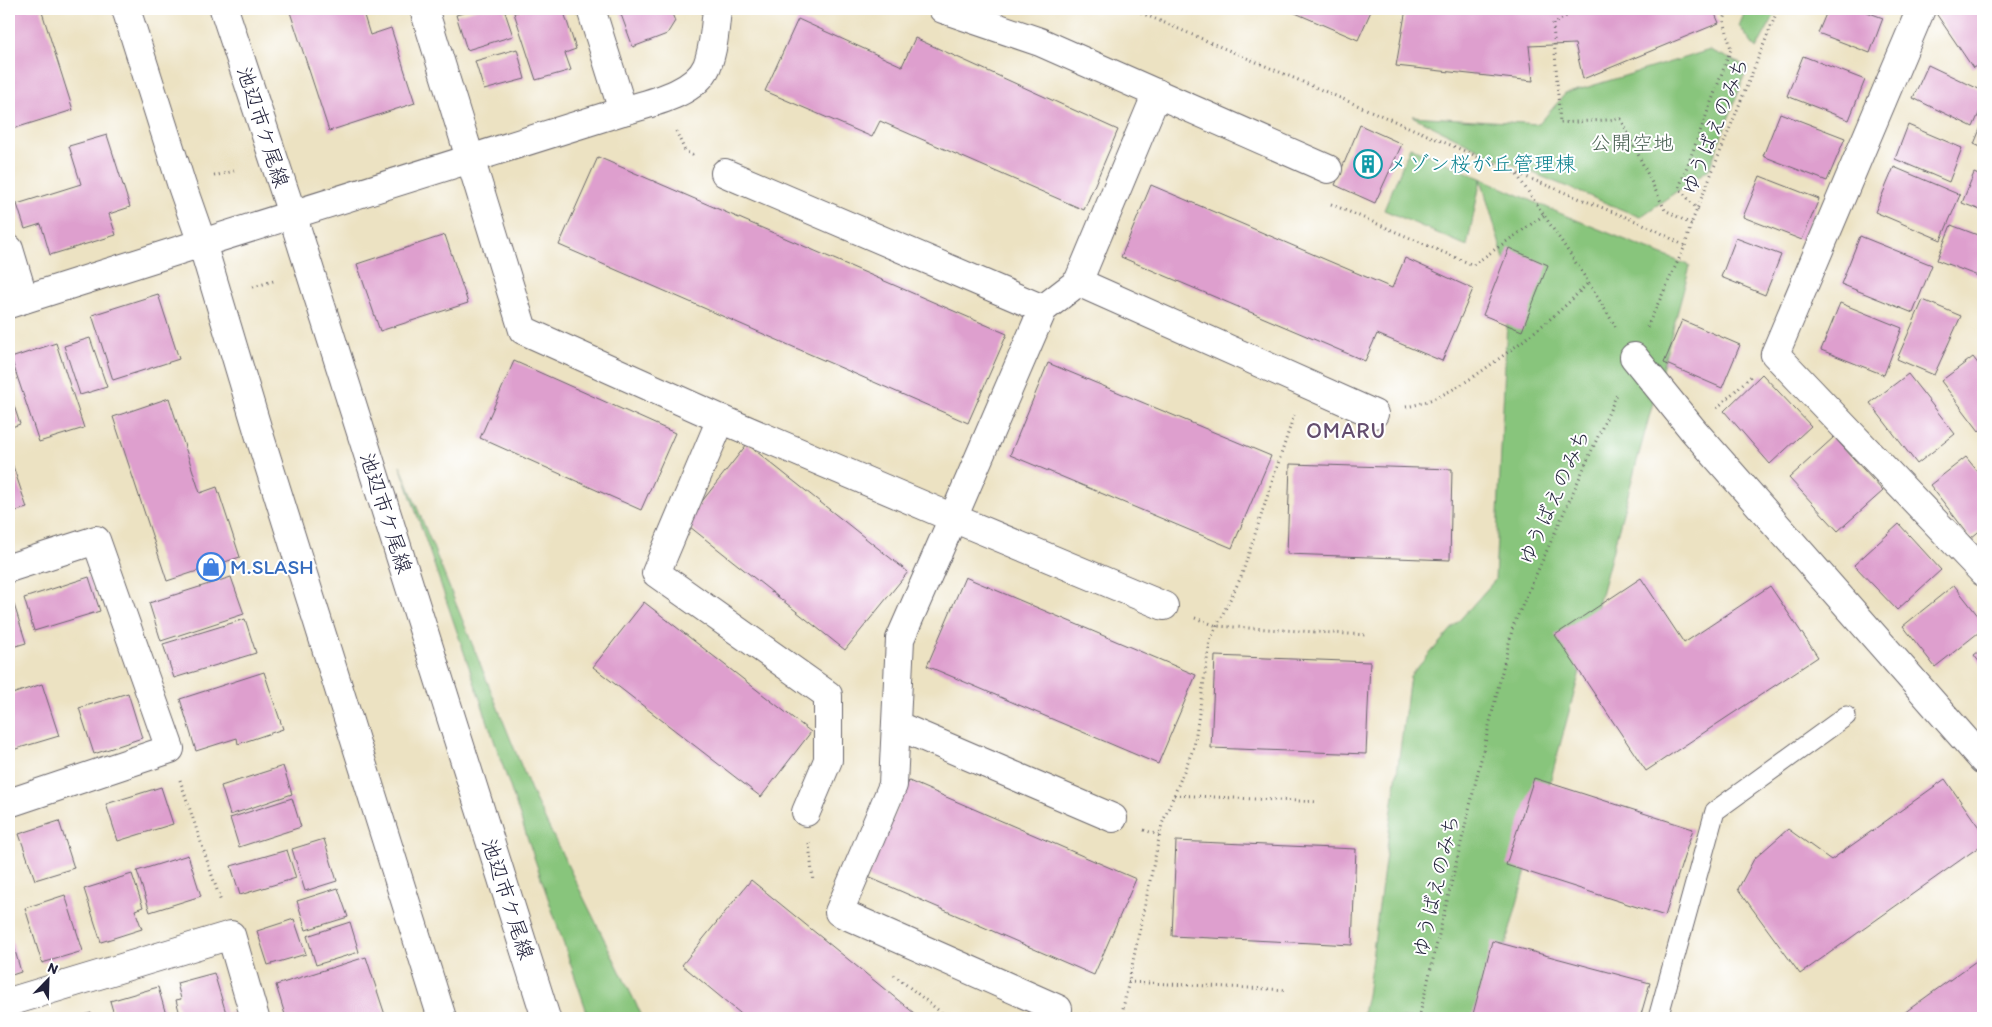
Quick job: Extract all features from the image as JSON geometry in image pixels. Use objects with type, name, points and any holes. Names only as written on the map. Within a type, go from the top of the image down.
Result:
[{"type":"street","points":[[126,9],[202,243],[256,425],[442,1018]]},
{"type":"street","name":"池辺市ケ尾線","points":[[224,9],[292,214],[546,1018]]},
{"type":"street","points":[[424,9],[523,330],[721,419],[1164,606]]},
{"type":"street","points":[[591,9],[624,111]]},
{"type":"street","points":[[9,248],[16,302],[661,99],[692,86],[706,67],[714,40],[717,9]]},
{"type":"street","points":[[943,9],[1040,42],[1328,169]]},
{"type":"street","points":[[1921,9],[1775,354],[1983,572]]},
{"type":"street","points":[[1058,1009],[839,912],[893,786],[900,639],[1043,310],[1078,282],[1157,93]]},
{"type":"street","points":[[725,173],[1043,310]]},
{"type":"street","points":[[1078,282],[1374,414]]},
{"type":"street","points":[[1634,357],[1693,430],[1983,760]]},
{"type":"street","points":[[721,419],[656,573],[828,695],[828,760],[806,812]]},
{"type":"street","points":[[9,568],[96,540],[170,749],[9,804]]},
{"type":"street","points":[[896,725],[1113,818]]},
{"type":"street","points":[[9,1002],[232,934],[254,1018]]},
{"type":"lane","points":[[1658,1018],[1715,811],[1846,716]]},
{"type":"path","points":[[1132,9],[1516,173],[1634,220],[1685,246]]},
{"type":"path","points":[[1579,9],[1553,24],[1560,123],[1621,119],[1664,210],[1691,224]]},
{"type":"path","points":[[1698,210],[1679,188],[1731,49],[1724,20],[1728,9]]},
{"type":"path","name":"ゆうばえのみち","points":[[1420,1018],[1513,626],[1685,246],[1691,224],[1778,9]]},
{"type":"path","points":[[661,99],[685,151],[725,173]]},
{"type":"path","points":[[210,177],[234,170]]},
{"type":"path","points":[[1516,173],[1634,357]]},
{"type":"path","points":[[1327,202],[1473,265],[1544,215]]},
{"type":"path","points":[[253,287],[278,279]]},
{"type":"path","points":[[1374,414],[1424,404],[1466,382],[1566,307],[1588,283]]},
{"type":"path","points":[[1693,430],[1775,354]]},
{"type":"path","points":[[1121,1018],[1162,824],[1194,747],[1210,640],[1241,578],[1304,383]]},
{"type":"path","points":[[1217,626],[1366,635]]},
{"type":"path","points":[[170,749],[232,934]]},
{"type":"path","points":[[1174,795],[1318,802]]},
{"type":"path","points":[[1128,982],[1287,990]]},
{"type":"green space","points":[[1746,9],[1778,9],[1756,49],[1739,26]]},
{"type":"green space","name":"公開空地","points":[[1710,50],[1748,67],[1709,169],[1640,217],[1492,156],[1412,116],[1539,124],[1565,94]]},
{"type":"green space","points":[[1410,147],[1564,215],[1690,266],[1486,1018],[1362,1018],[1367,995],[1410,676],[1495,580],[1509,277],[1481,179],[1467,246],[1384,210]]},
{"type":"green space","points":[[400,465],[533,795],[643,1018],[589,1018]]},
{"type":"building","points":[[9,9],[41,9],[73,110],[9,130]]},
{"type":"building","points":[[289,9],[362,9],[370,35],[391,28],[415,103],[329,131]]},
{"type":"building","points":[[478,9],[504,9],[513,36],[467,50],[456,15]]},
{"type":"building","points":[[527,9],[563,9],[576,49],[565,53],[571,70],[536,80],[514,13]]},
{"type":"building","points":[[619,9],[670,9],[675,21],[667,34],[633,47]]},
{"type":"building","points":[[1286,9],[1372,9],[1358,40]]},
{"type":"building","points":[[1406,9],[1713,9],[1719,23],[1583,79],[1575,44],[1529,46],[1533,81],[1396,66]]},
{"type":"building","points":[[1828,9],[1859,9],[1883,18],[1870,53],[1818,33]]},
{"type":"building","points":[[1933,9],[1983,9],[1983,62],[1973,68]]},
{"type":"building","points":[[798,19],[902,66],[915,38],[1118,130],[1084,210],[880,121],[872,137],[765,91]]},
{"type":"building","points":[[517,49],[525,79],[484,90],[475,61]]},
{"type":"building","points":[[1803,56],[1865,80],[1849,120],[1787,96]]},
{"type":"building","points":[[1928,65],[1983,91],[1983,104],[1973,127],[1913,98]]},
{"type":"building","points":[[1780,113],[1845,138],[1827,181],[1763,156]]},
{"type":"building","points":[[1983,122],[1983,148],[1974,144]]},
{"type":"building","name":"メゾン桜が丘管理棟","points":[[1360,125],[1402,144],[1375,203],[1335,185]]},
{"type":"building","points":[[1908,125],[1962,148],[1949,182],[1895,159]]},
{"type":"building","points":[[107,135],[130,207],[109,214],[116,235],[50,255],[41,224],[25,229],[17,204],[81,184],[69,146]]},
{"type":"building","points":[[598,157],[1007,334],[968,423],[559,245]]},
{"type":"building","points":[[1894,167],[1960,195],[1941,240],[1875,212]]},
{"type":"building","points":[[1974,173],[1983,177],[1983,211],[1962,203]]},
{"type":"building","points":[[1760,176],[1819,199],[1802,240],[1743,217]]},
{"type":"building","points":[[1151,185],[1392,288],[1405,258],[1473,289],[1442,361],[1377,334],[1365,361],[1121,257]]},
{"type":"building","points":[[1951,225],[1983,237],[1983,278],[1937,260]]},
{"type":"building","points":[[445,235],[468,303],[380,331],[357,264]]},
{"type":"building","points":[[1860,236],[1932,265],[1913,313],[1841,284]]},
{"type":"building","points":[[1736,238],[1781,255],[1765,295],[1721,277]]},
{"type":"building","points":[[1509,248],[1548,265],[1522,331],[1483,315]]},
{"type":"building","points":[[158,294],[179,359],[113,380],[92,315]]},
{"type":"building","points":[[1923,300],[1961,316],[1934,375],[1897,359]]},
{"type":"building","points":[[1840,303],[1902,328],[1884,375],[1821,350]]},
{"type":"building","points":[[1682,320],[1740,345],[1722,388],[1664,363]]},
{"type":"building","points":[[90,338],[107,387],[80,395],[64,346]]},
{"type":"building","points":[[56,343],[84,428],[39,442],[11,358]]},
{"type":"building","points":[[1973,357],[1983,370],[1983,428],[1979,431],[1941,381]]},
{"type":"building","points":[[514,361],[675,433],[641,510],[480,438]]},
{"type":"building","points":[[1048,363],[1271,456],[1232,548],[1010,455]]},
{"type":"building","points":[[1762,374],[1811,426],[1770,464],[1724,411]]},
{"type":"building","points":[[1908,374],[1955,434],[1917,464],[1870,403]]},
{"type":"building","points":[[9,391],[20,424],[9,428]]},
{"type":"building","points":[[169,398],[200,493],[217,487],[240,557],[167,581],[113,417]]},
{"type":"building","points":[[1834,437],[1883,491],[1838,531],[1789,478]]},
{"type":"building","points":[[747,444],[908,572],[845,650],[685,523]]},
{"type":"building","points":[[1966,457],[1983,478],[1983,528],[1971,538],[1930,485]]},
{"type":"building","points":[[12,463],[27,508],[9,513],[9,464]]},
{"type":"building","points":[[1290,464],[1452,469],[1450,560],[1287,554]]},
{"type":"building","points":[[1899,524],[1941,570],[1897,610],[1854,565]]},
{"type":"building","points":[[89,577],[100,611],[34,631],[24,598]]},
{"type":"building","points":[[231,577],[244,614],[161,641],[149,603]]},
{"type":"building","points":[[965,577],[1196,675],[1158,764],[927,666]]},
{"type":"building","points":[[1641,578],[1684,643],[1770,586],[1818,657],[1646,771],[1555,635]]},
{"type":"building","points":[[1954,585],[1983,622],[1983,629],[1935,667],[1903,626]]},
{"type":"building","points":[[9,598],[12,598],[26,643],[9,648]]},
{"type":"building","points":[[644,602],[811,732],[761,797],[593,667]]},
{"type":"building","points":[[245,619],[256,653],[174,678],[163,644]]},
{"type":"building","points":[[1983,648],[1983,667],[1974,655]]},
{"type":"building","points":[[1215,656],[1370,662],[1366,754],[1211,748]]},
{"type":"building","points":[[264,672],[283,729],[238,744],[237,738],[196,751],[180,699]]},
{"type":"building","points":[[42,684],[59,736],[9,751],[9,695]]},
{"type":"building","points":[[128,693],[142,738],[94,754],[79,708]]},
{"type":"building","points":[[283,766],[292,794],[230,815],[221,786]]},
{"type":"building","points":[[1534,778],[1693,829],[1665,916],[1506,865]]},
{"type":"building","points":[[1945,779],[1983,833],[1983,844],[1800,974],[1738,889],[1754,859],[1788,829],[1831,860]]},
{"type":"building","points":[[909,781],[1136,879],[1094,975],[868,877]]},
{"type":"building","points":[[161,787],[173,824],[118,841],[106,804]]},
{"type":"building","points":[[292,798],[301,827],[239,847],[230,818]]},
{"type":"building","points":[[59,821],[74,868],[35,880],[19,834]]},
{"type":"building","points":[[324,839],[337,881],[305,891],[292,849]]},
{"type":"building","points":[[1176,841],[1356,849],[1352,945],[1172,936]]},
{"type":"building","points":[[287,850],[296,878],[240,895],[231,866]]},
{"type":"building","points":[[188,855],[201,896],[150,912],[137,871]]},
{"type":"building","points":[[132,874],[143,907],[135,910],[142,929],[101,942],[84,889]]},
{"type":"building","points":[[751,880],[920,1018],[746,1018],[682,965]]},
{"type":"building","points":[[338,888],[348,917],[306,930],[297,901]]},
{"type":"building","points":[[65,895],[83,951],[42,963],[25,908]]},
{"type":"building","points":[[294,919],[306,954],[268,965],[257,931]]},
{"type":"building","points":[[350,922],[359,952],[316,965],[307,936]]},
{"type":"building","points":[[9,929],[21,972],[9,976]]},
{"type":"building","points":[[1492,941],[1650,983],[1640,1018],[1472,1018]]},
{"type":"building","points":[[1983,956],[1983,1018],[1897,1018]]},
{"type":"building","points":[[366,957],[386,1018],[286,1018],[276,985]]},
{"type":"building","points":[[214,973],[226,1013],[232,1012],[234,1018],[181,1018],[176,1000],[181,999],[177,983]]},
{"type":"building","points":[[158,987],[167,1018],[115,1018],[110,1001]]},
{"type":"building","points":[[91,1013],[92,1018],[74,1018]]},
{"type":"place","name":"メゾン桜が丘管理棟","points":[[1368,164]]},
{"type":"place","name":"M.SLASH","points":[[211,567]]},
{"type":"district","name":"OMARU","points":[[1346,430]]}]
